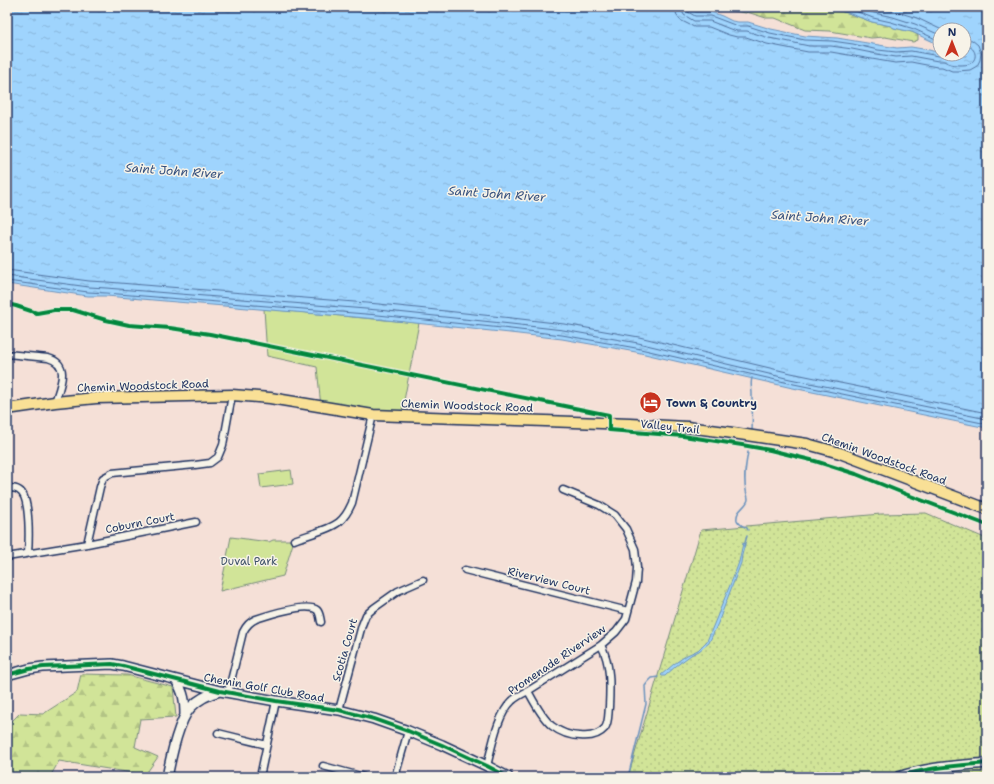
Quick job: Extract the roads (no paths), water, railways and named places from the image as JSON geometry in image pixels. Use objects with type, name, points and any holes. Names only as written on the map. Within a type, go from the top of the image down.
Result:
[{"type":"main road","name":"Chemin Woodstock Road","points":[[7,409],[96,398],[232,394],[270,398],[373,415],[686,427],[807,444],[840,453],[987,509]]},
{"type":"street","points":[[7,354],[54,359],[61,368],[62,373],[56,402]]},
{"type":"street","points":[[87,544],[103,478],[112,473],[210,463],[218,457],[223,445],[232,394]]},
{"type":"street","points":[[294,540],[334,525],[342,519],[349,510],[373,415]]},
{"type":"street","points":[[7,488],[14,488],[22,493],[27,503],[29,537],[28,553]]},
{"type":"street","name":"Promenade Riverview","points":[[487,766],[500,718],[511,702],[601,645],[616,632],[626,619],[633,597],[638,568],[635,549],[626,529],[615,515],[599,505],[563,490]]},
{"type":"street","name":"Coburn Court","points":[[7,557],[87,544],[196,522]]},
{"type":"street","name":"Riverview Court","points":[[465,570],[628,611]]},
{"type":"street","name":"Scotia Court","points":[[339,710],[366,615],[398,591],[423,580]]},
{"type":"street","points":[[167,777],[177,736],[184,716],[196,702],[211,694],[224,692],[243,632],[247,624],[256,619],[288,610],[306,607],[316,610],[320,614],[321,622]]},
{"type":"street","points":[[528,691],[546,720],[558,730],[574,736],[582,737],[602,731],[608,720],[610,675],[605,653],[601,645]]},
{"type":"street","name":"Chemin Golf Club Road","points":[[7,675],[43,667],[107,664],[123,666],[224,692],[339,710],[374,719],[442,745],[508,777]]},
{"type":"street","points":[[176,680],[182,689],[184,698],[184,716]]},
{"type":"street","points":[[260,777],[276,701]]},
{"type":"street","points":[[395,777],[408,731]]},
{"type":"street","points":[[218,733],[267,745]]},
{"type":"street","points":[[899,777],[906,774],[935,768],[987,763]]},
{"type":"street","points":[[323,766],[364,777]]},
{"type":"water","name":"Saint John River","points":[[7,7],[688,7],[696,12],[711,12],[732,21],[748,22],[771,29],[805,36],[837,38],[897,48],[911,47],[929,50],[932,51],[932,62],[972,62],[972,22],[932,22],[932,41],[912,32],[823,7],[987,7],[987,428],[788,387],[636,352],[562,339],[377,319],[106,296],[88,296],[7,284]]},
{"type":"water","points":[[743,543],[745,544],[741,563],[709,643],[676,666],[665,676],[662,676],[661,675],[674,664],[687,655],[698,650],[707,641],[735,573]]},
{"type":"waterway","points":[[752,378],[752,430]]},
{"type":"waterway","points":[[748,452],[745,481],[748,499],[746,504],[738,513],[737,520],[748,530]]},
{"type":"waterway","points":[[744,546],[747,536]]},
{"type":"waterway","points":[[628,777],[646,704],[645,686],[652,678],[658,677]]},
{"type":"place","name":"Town & Country","points":[[651,403]]},
{"type":"park label","name":"Duval Park","points":[[249,561]]}]
